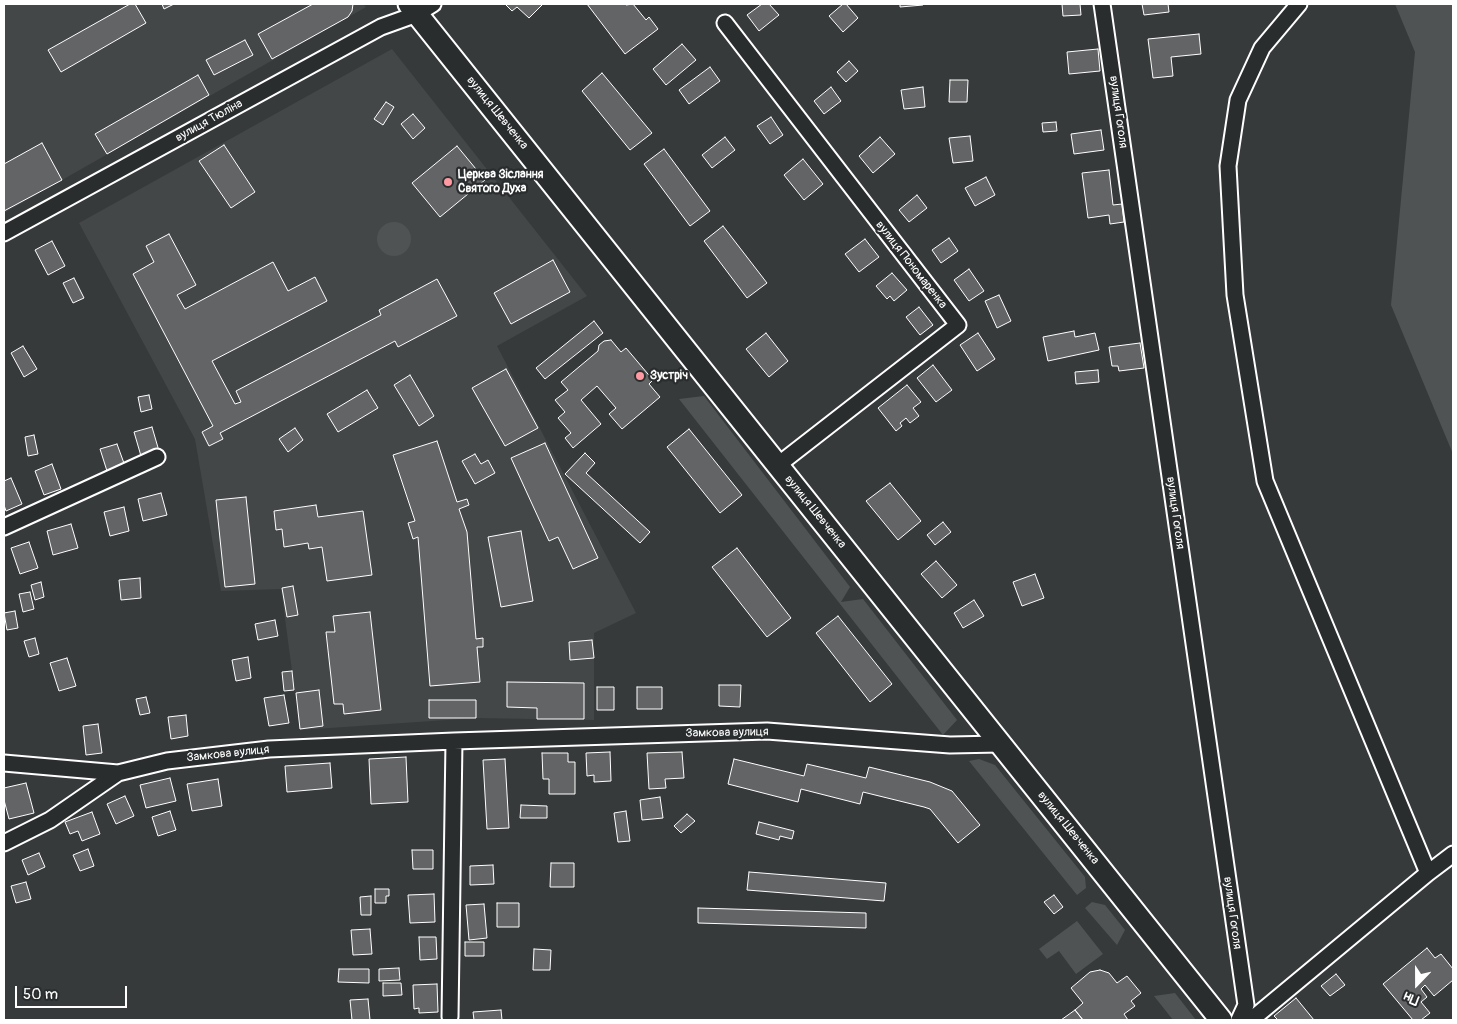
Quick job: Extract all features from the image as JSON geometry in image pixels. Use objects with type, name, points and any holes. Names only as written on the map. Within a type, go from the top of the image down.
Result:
[{"type":"main road","name":"вулиця Шевченка","points":[[420,7],[778,465],[1221,1020]]},
{"type":"street","name":"вулиця Гоголя","points":[[1102,4],[1246,1005],[1239,1020]]},
{"type":"street","points":[[1299,4],[1262,48],[1238,100],[1228,166],[1235,295],[1265,481],[1428,873]]},
{"type":"street","name":"вулиця Тюліна","points":[[4,233],[420,7]]},
{"type":"street","name":"вулиця Пономаренка","points":[[725,23],[958,325],[778,465]]},
{"type":"street","points":[[4,527],[157,457]]},
{"type":"street","name":"Замкова вулиця","points":[[4,763],[118,773],[166,761],[269,749],[767,731],[950,745],[1000,744]]},
{"type":"street","points":[[450,1017],[454,741]]},
{"type":"street","points":[[4,843],[50,820],[118,773]]},
{"type":"street","points":[[1251,1020],[1453,854]]},
{"type":"shaded area","points":[[4,4],[363,4],[366,7],[4,213]]},
{"type":"shaded area","points":[[1395,4],[1453,4],[1453,454],[1391,305],[1415,52]]},
{"type":"shaded area","points":[[392,49],[587,296],[497,346],[636,613],[594,633],[594,720],[476,718],[300,730],[281,589],[221,591],[195,439],[79,223]]},
{"type":"shaded area","points":[[394,222],[401,223],[406,227],[410,232],[410,246],[406,251],[401,255],[394,256],[387,255],[382,251],[378,246],[377,239],[378,232],[382,227],[387,223]]},
{"type":"shaded area","points":[[704,396],[850,587],[841,602],[863,599],[957,720],[943,735],[679,399]]},
{"type":"shaded area","points":[[979,759],[995,765],[1085,877],[1086,888],[1077,895],[969,761]]},
{"type":"shaded area","points":[[1092,902],[1105,905],[1125,930],[1117,945],[1085,908]]},
{"type":"shaded area","points":[[1077,921],[1103,954],[1076,974],[1059,951],[1047,959],[1039,949]]},
{"type":"shaded area","points":[[1175,993],[1196,1020],[1173,1020],[1154,996]]},
{"type":"building","points":[[130,4],[135,4],[146,23],[61,72],[48,50]]},
{"type":"building","points":[[162,4],[174,4],[164,9]]},
{"type":"building","points":[[313,4],[353,4],[352,11],[348,17],[272,59],[258,34]]},
{"type":"building","points":[[505,4],[543,4],[529,18],[517,7],[512,11]]},
{"type":"building","points":[[587,4],[633,4],[646,20],[649,17],[658,29],[625,54]]},
{"type":"building","points":[[762,4],[769,4],[779,15],[759,31],[747,15]]},
{"type":"building","points":[[843,4],[846,4],[858,18],[843,32],[829,16]]},
{"type":"building","points":[[900,4],[923,4],[923,5],[900,7]]},
{"type":"building","points":[[1062,4],[1080,4],[1081,15],[1063,16]]},
{"type":"building","points":[[1142,4],[1168,4],[1169,12],[1144,15]]},
{"type":"building","points":[[1199,34],[1201,54],[1171,57],[1173,76],[1153,78],[1148,39]]},
{"type":"building","points":[[245,40],[253,55],[214,75],[206,60]]},
{"type":"building","points":[[682,44],[696,60],[666,85],[653,69]]},
{"type":"building","points":[[1098,49],[1100,71],[1069,74],[1067,52]]},
{"type":"building","points":[[849,61],[858,71],[846,82],[837,72]]},
{"type":"building","points":[[710,67],[720,81],[689,104],[679,90]]},
{"type":"building","points":[[602,73],[652,133],[630,150],[582,91]]},
{"type":"building","points":[[198,75],[209,95],[107,154],[95,134]]},
{"type":"building","points":[[950,80],[968,80],[967,102],[949,102]]},
{"type":"building","points":[[831,87],[841,101],[824,114],[814,101]]},
{"type":"building","points":[[923,87],[925,107],[904,109],[901,90]]},
{"type":"building","points":[[386,102],[394,107],[383,125],[374,119]]},
{"type":"building","points":[[413,114],[425,128],[413,139],[401,124]]},
{"type":"building","points":[[771,117],[783,135],[770,144],[757,126]]},
{"type":"building","points":[[1056,122],[1057,131],[1043,132],[1042,123]]},
{"type":"building","points":[[1101,130],[1104,150],[1074,154],[1071,134]]},
{"type":"building","points":[[970,136],[973,161],[953,163],[949,138]]},
{"type":"building","points":[[725,137],[735,150],[712,168],[702,155]]},
{"type":"building","points":[[880,137],[895,154],[873,173],[859,156]]},
{"type":"building","points":[[42,143],[62,180],[4,211],[4,164]]},
{"type":"building","points":[[224,145],[255,192],[231,208],[199,161]]},
{"type":"building","name":"Церква Зіслання Святого Духа","points":[[457,146],[485,180],[440,217],[412,183]]},
{"type":"building","points":[[664,149],[710,211],[690,226],[644,164]]},
{"type":"building","points":[[803,159],[823,184],[804,200],[784,175]]},
{"type":"building","points":[[1109,170],[1113,205],[1122,204],[1124,222],[1110,224],[1109,215],[1088,218],[1082,173]]},
{"type":"building","points":[[986,177],[995,195],[975,206],[965,188]]},
{"type":"building","points":[[917,195],[927,208],[909,222],[899,210]]},
{"type":"building","points":[[723,226],[767,283],[747,298],[704,241]]},
{"type":"building","points":[[169,234],[196,285],[177,295],[185,309],[273,262],[288,291],[315,277],[327,301],[212,361],[235,404],[241,402],[236,391],[381,315],[379,310],[437,279],[457,316],[398,347],[395,341],[220,433],[223,439],[209,446],[202,432],[213,426],[133,274],[154,262],[146,246]]},
{"type":"building","points":[[949,238],[958,251],[941,263],[932,250]]},
{"type":"building","points":[[865,239],[879,257],[859,272],[845,254]]},
{"type":"building","points":[[52,241],[65,266],[48,275],[35,250]]},
{"type":"building","points":[[553,260],[570,292],[511,324],[494,293]]},
{"type":"building","points":[[969,269],[984,291],[969,301],[954,280]]},
{"type":"building","points":[[892,273],[907,290],[894,301],[890,296],[887,299],[876,286]]},
{"type":"building","points":[[74,278],[84,298],[73,303],[63,283]]},
{"type":"building","points":[[999,295],[1011,321],[997,328],[985,301]]},
{"type":"building","points":[[919,307],[933,325],[920,335],[906,317]]},
{"type":"building","points":[[594,321],[603,333],[545,379],[536,368]]},
{"type":"building","points":[[1074,331],[1075,337],[1095,333],[1099,350],[1048,361],[1043,337]]},
{"type":"building","points":[[766,333],[788,361],[769,377],[746,349]]},
{"type":"building","points":[[978,333],[995,359],[977,371],[960,345]]},
{"type":"building","points":[[611,340],[621,352],[626,348],[653,380],[649,384],[660,397],[622,429],[609,414],[616,408],[597,386],[581,400],[601,424],[573,448],[565,438],[571,433],[558,418],[565,412],[555,400],[568,390],[561,382],[598,351],[599,345],[604,341]]},
{"type":"building","points":[[1140,343],[1144,368],[1119,371],[1118,366],[1112,366],[1109,347]]},
{"type":"building","points":[[23,346],[37,369],[24,377],[11,353]]},
{"type":"building","points":[[933,365],[952,390],[936,402],[917,378]]},
{"type":"building","points":[[506,369],[538,428],[505,446],[472,388]]},
{"type":"building","points":[[1098,370],[1099,382],[1076,384],[1075,372]]},
{"type":"building","points":[[410,375],[434,416],[419,426],[394,385]]},
{"type":"building","points":[[907,385],[921,402],[913,408],[919,416],[910,423],[906,418],[900,423],[902,426],[896,431],[878,408]]},
{"type":"building","points":[[367,390],[378,408],[338,432],[327,414]]},
{"type":"building","points":[[149,395],[152,409],[141,412],[138,397]]},
{"type":"building","points":[[152,427],[159,451],[141,456],[134,432]]},
{"type":"building","points":[[295,428],[303,440],[288,452],[279,439]]},
{"type":"building","points":[[689,429],[742,495],[720,513],[667,447]]},
{"type":"building","points":[[34,435],[38,454],[28,456],[25,437]]},
{"type":"building","points":[[437,441],[457,502],[467,499],[469,505],[459,509],[467,532],[476,639],[483,638],[483,647],[477,647],[480,682],[430,686],[418,537],[413,539],[408,523],[415,521],[393,455]]},
{"type":"building","points":[[545,443],[598,558],[573,569],[558,537],[549,541],[511,458]]},
{"type":"building","points":[[117,444],[125,466],[107,471],[100,449]]},
{"type":"building","points":[[585,453],[595,463],[586,473],[650,532],[640,543],[565,474]]},
{"type":"building","points":[[475,454],[481,464],[488,460],[495,473],[475,484],[462,461]]},
{"type":"building","points":[[52,464],[61,489],[44,495],[35,471]]},
{"type":"building","points":[[11,478],[22,504],[6,511],[4,505],[4,481]]},
{"type":"building","points":[[890,483],[921,521],[898,540],[866,501]]},
{"type":"building","points":[[161,493],[167,515],[143,521],[138,499]]},
{"type":"building","points":[[246,497],[255,584],[225,587],[216,500]]},
{"type":"building","points":[[316,505],[318,517],[363,511],[372,575],[327,581],[322,547],[309,549],[308,543],[284,547],[282,529],[276,530],[274,511]]},
{"type":"building","points":[[124,507],[129,531],[110,536],[104,512]]},
{"type":"building","points":[[943,522],[951,532],[935,545],[927,535]]},
{"type":"building","points":[[71,524],[78,548],[53,555],[47,531]]},
{"type":"building","points":[[521,531],[533,601],[501,607],[488,537]]},
{"type":"building","points":[[29,542],[38,568],[20,574],[11,548]]},
{"type":"building","points":[[737,548],[791,618],[767,637],[712,567]]},
{"type":"building","points":[[936,561],[957,585],[942,598],[921,574]]},
{"type":"building","points":[[1035,574],[1044,598],[1022,606],[1013,582]]},
{"type":"building","points":[[140,578],[141,598],[121,600],[119,580]]},
{"type":"building","points":[[41,582],[44,597],[35,600],[31,585]]},
{"type":"building","points":[[293,586],[298,615],[287,617],[282,588]]},
{"type":"building","points":[[30,592],[34,609],[23,612],[19,594]]},
{"type":"building","points":[[974,600],[984,616],[963,628],[954,613]]},
{"type":"building","points":[[15,611],[18,628],[7,630],[4,613]]},
{"type":"building","points":[[370,612],[381,710],[344,714],[343,704],[334,704],[326,632],[335,632],[333,616]]},
{"type":"building","points":[[838,616],[892,684],[870,702],[816,633]]},
{"type":"building","points":[[275,620],[278,636],[258,640],[255,624]]},
{"type":"building","points":[[35,638],[39,654],[29,657],[24,641]]},
{"type":"building","points":[[592,640],[594,658],[570,660],[569,642]]},
{"type":"building","points":[[248,657],[251,678],[236,681],[232,660]]},
{"type":"building","points":[[67,658],[76,686],[59,691],[50,663]]},
{"type":"building","points":[[292,671],[294,690],[284,691],[282,672]]},
{"type":"building","points":[[507,682],[584,683],[584,719],[537,719],[537,708],[507,707]]},
{"type":"building","points":[[719,685],[741,685],[740,707],[719,706]]},
{"type":"building","points":[[597,687],[614,687],[614,710],[597,710]]},
{"type":"building","points":[[637,687],[662,687],[662,709],[637,709]]},
{"type":"building","points":[[319,690],[323,726],[300,729],[296,693]]},
{"type":"building","points":[[284,695],[289,723],[269,726],[264,698]]},
{"type":"building","points":[[146,697],[150,713],[140,715],[136,699]]},
{"type":"building","points":[[429,700],[476,700],[476,718],[429,718]]},
{"type":"building","points":[[186,715],[188,736],[171,739],[168,717]]},
{"type":"building","points":[[98,724],[102,753],[86,755],[83,726]]},
{"type":"building","points":[[610,752],[611,781],[594,782],[594,775],[587,776],[586,753]]},
{"type":"building","points":[[682,752],[684,778],[665,779],[666,788],[649,789],[647,753]]},
{"type":"building","points":[[542,753],[568,753],[568,762],[575,762],[575,794],[549,794],[549,779],[543,779]]},
{"type":"building","points":[[406,757],[408,802],[371,804],[369,759]]},
{"type":"building","points":[[505,759],[509,828],[487,829],[483,760]]},
{"type":"building","points":[[734,759],[804,776],[807,764],[866,778],[869,767],[930,782],[952,791],[980,825],[958,843],[930,809],[924,807],[863,792],[860,804],[801,789],[798,802],[728,784]]},
{"type":"building","points":[[330,763],[332,788],[287,792],[285,766]]},
{"type":"building","points":[[170,778],[176,801],[146,808],[140,785]]},
{"type":"building","points":[[218,779],[222,806],[192,811],[187,784]]},
{"type":"building","points":[[26,783],[34,813],[9,819],[4,800],[4,788]]},
{"type":"building","points":[[125,796],[134,816],[116,824],[107,804]]},
{"type":"building","points":[[660,797],[663,818],[642,820],[640,800]]},
{"type":"building","points":[[521,805],[547,806],[547,818],[520,818]]},
{"type":"building","points":[[170,811],[176,830],[158,836],[152,817]]},
{"type":"building","points":[[626,811],[630,841],[618,842],[614,813]]},
{"type":"building","points":[[92,812],[100,834],[82,841],[78,831],[70,834],[65,822]]},
{"type":"building","points":[[687,814],[695,821],[681,833],[674,826]]},
{"type":"building","points":[[759,822],[794,831],[792,839],[780,836],[779,840],[756,834]]},
{"type":"building","points":[[88,849],[94,866],[80,871],[73,855]]},
{"type":"building","points":[[412,850],[433,850],[433,869],[413,869]]},
{"type":"building","points":[[39,853],[45,867],[28,875],[22,860]]},
{"type":"building","points":[[551,863],[574,863],[574,887],[550,887]]},
{"type":"building","points":[[493,865],[494,884],[470,885],[470,866]]},
{"type":"building","points":[[749,872],[886,883],[884,901],[747,890]]},
{"type":"building","points":[[26,882],[31,899],[16,903],[11,886]]},
{"type":"building","points":[[375,889],[389,889],[386,903],[375,903]]},
{"type":"building","points":[[434,894],[435,922],[410,923],[408,895]]},
{"type":"building","points":[[1054,895],[1063,907],[1054,914],[1044,902]]},
{"type":"building","points":[[371,896],[371,915],[361,915],[360,897]]},
{"type":"building","points":[[497,903],[519,903],[519,927],[497,927]]},
{"type":"building","points":[[484,904],[487,938],[469,940],[466,905]]},
{"type":"building","points":[[698,908],[866,913],[866,928],[698,923]]},
{"type":"building","points":[[370,929],[372,954],[353,955],[351,930]]},
{"type":"building","points":[[419,937],[436,937],[437,959],[420,960]]},
{"type":"building","points":[[465,942],[484,942],[484,956],[465,956]]},
{"type":"building","points":[[1427,948],[1435,958],[1441,954],[1453,969],[1453,980],[1434,996],[1425,985],[1421,989],[1427,997],[1421,1002],[1430,1013],[1421,1020],[1413,1020],[1383,984]]},
{"type":"building","points":[[534,949],[551,950],[550,970],[533,970]]},
{"type":"building","points":[[399,968],[400,980],[379,981],[379,969]]},
{"type":"building","points":[[339,969],[369,969],[369,983],[338,982]]},
{"type":"building","points":[[1100,970],[1109,973],[1117,983],[1127,976],[1141,993],[1131,1001],[1135,1006],[1124,1014],[1128,1020],[1083,1020],[1075,1010],[1083,1003],[1071,988],[1090,972]]},
{"type":"building","points":[[1336,974],[1345,985],[1330,996],[1321,986]]},
{"type":"building","points":[[383,983],[401,983],[402,995],[383,996]]},
{"type":"building","points":[[437,984],[438,1012],[419,1013],[419,1008],[414,1009],[413,985]]},
{"type":"building","points":[[1296,998],[1314,1020],[1278,1020],[1274,1016]]},
{"type":"building","points":[[368,999],[370,1020],[352,1020],[350,1000]]},
{"type":"building","points":[[501,1010],[502,1020],[474,1020],[473,1012]]},
{"type":"building","points":[[1075,1010],[1083,1020],[1061,1020]]},
{"type":"place","name":"Церква Зіслання Святого Духа","points":[[448,182]]},
{"type":"place","name":"Зустріч","points":[[640,376]]}]
